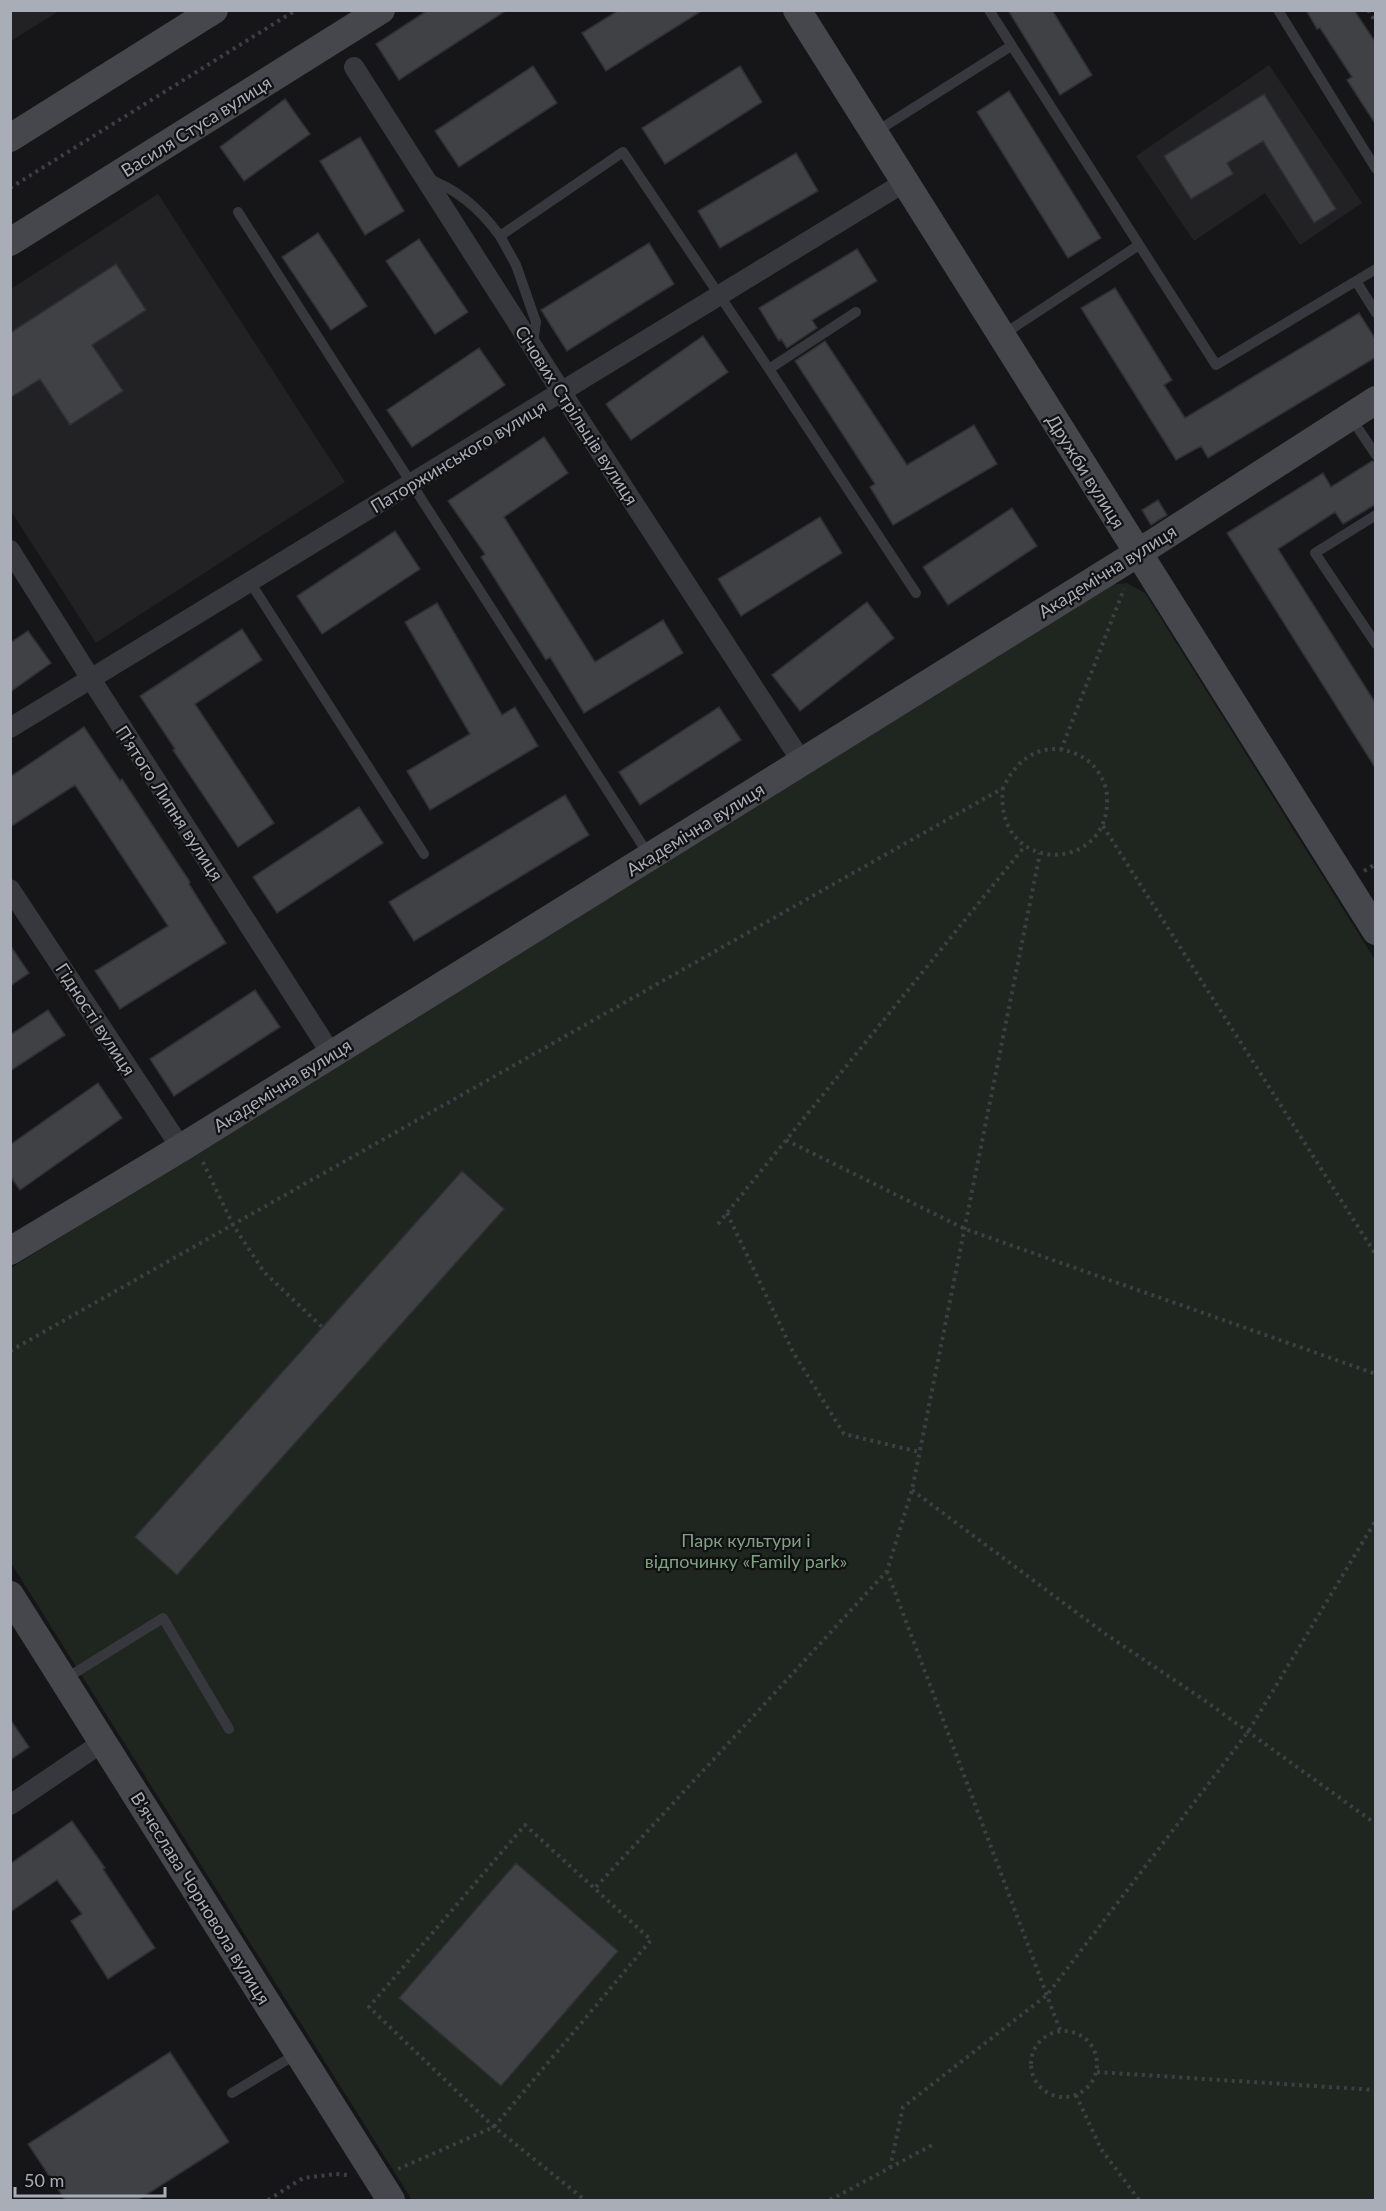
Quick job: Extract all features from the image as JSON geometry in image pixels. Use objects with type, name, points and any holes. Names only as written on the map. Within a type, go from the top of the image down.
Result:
[{"type":"street","points":[[10,138],[214,10]]},
{"type":"street","name":"Василя Стуса вулиця","points":[[10,242],[381,10]]},
{"type":"street","name":"Дружби вулиця","points":[[796,10],[1376,931]]},
{"type":"street","name":"Січових Стрільців вулиця","points":[[354,67],[802,762]]},
{"type":"street","name":"Паторжинського вулиця","points":[[10,728],[562,393],[904,182]]},
{"type":"street","name":"Академічна вулиця","points":[[10,1251],[187,1145],[1138,553],[1376,400]]},
{"type":"street","name":"П’ятого Липня вулиця","points":[[10,550],[332,1055]]},
{"type":"street","name":"Гідності вулиця","points":[[10,889],[187,1145]]},
{"type":"street","name":"В'ячеслава Чорновола вулиця","points":[[10,1595],[384,2189]]},
{"type":"street","points":[[10,1806],[103,1742]]},
{"type":"lane","points":[[989,10],[1216,364],[1376,268]]},
{"type":"lane","points":[[1278,10],[1376,169]]},
{"type":"lane","points":[[873,133],[1011,46]]},
{"type":"lane","points":[[500,236],[624,152],[770,369],[916,593]]},
{"type":"lane","points":[[424,177],[454,189],[487,219],[500,236],[516,265],[536,322],[533,348]]},
{"type":"lane","points":[[238,212],[650,857]]},
{"type":"lane","points":[[1001,336],[1139,245]]},
{"type":"lane","points":[[1356,281],[1376,313]]},
{"type":"lane","points":[[770,369],[856,312]]},
{"type":"lane","points":[[1350,416],[1376,455]]},
{"type":"lane","points":[[1376,515],[1315,553],[1376,644]]},
{"type":"lane","points":[[250,582],[424,855]]},
{"type":"lane","points":[[64,1680],[163,1618],[228,1729]]},
{"type":"lane","points":[[232,2093],[298,2053]]},
{"type":"path","points":[[10,188],[296,10]]},
{"type":"path","points":[[1368,10],[1376,22]]},
{"type":"path","points":[[1061,750],[1138,553]]},
{"type":"path","points":[[1061,750],[1071,751],[1087,760],[1100,773],[1107,790],[1108,808],[1102,826],[1092,841],[1076,851],[1059,855],[1040,853],[1025,846],[1013,835],[1005,820],[1001,804],[1004,788],[1010,772],[1022,760],[1036,752],[1061,750]]},
{"type":"path","points":[[10,1351],[1004,788]]},
{"type":"path","points":[[1102,826],[1376,1255]]},
{"type":"path","points":[[718,1224],[1025,846]]},
{"type":"path","points":[[596,1887],[887,1571],[912,1490],[1040,853]]},
{"type":"path","points":[[786,1140],[964,1229],[1376,1374]]},
{"type":"path","points":[[187,1145],[233,1225],[264,1272],[322,1328]]},
{"type":"path","points":[[727,1213],[793,1352],[844,1434],[919,1452]]},
{"type":"path","points":[[912,1490],[1104,1633],[1376,1824]]},
{"type":"path","points":[[890,2168],[903,2107],[1047,1995],[1248,1732],[1376,1521]]},
{"type":"path","points":[[887,1571],[1060,2030]]},
{"type":"path","points":[[268,2200],[303,2178],[336,2174],[384,2189],[494,2127],[651,1940],[525,1824],[369,2007],[494,2127],[585,2200]]},
{"type":"path","points":[[1060,2030],[1071,2031],[1081,2035],[1095,2051],[1098,2061],[1097,2072],[1085,2090],[1076,2095],[1053,2096],[1043,2090],[1036,2081],[1031,2071],[1030,2060],[1041,2039],[1060,2030]]},
{"type":"path","points":[[1097,2072],[1376,2090]]},
{"type":"path","points":[[1076,2095],[1101,2149],[1139,2200]]},
{"type":"path","points":[[830,2200],[934,2144]]},
{"type":"shaded area","points":[[11,10],[59,10],[59,11],[11,41]]},
{"type":"shaded area","points":[[1269,65],[1362,203],[1300,245],[1265,193],[1194,241],[1136,156]]},
{"type":"shaded area","points":[[158,194],[345,482],[96,643],[11,511],[11,289]]},
{"type":"green space","name":"Парк культури і відпочинку «Family park»","points":[[1127,583],[1145,593],[1375,960],[1375,2200],[412,2200],[11,1563],[11,1268],[1108,585]]},
{"type":"building","points":[[428,10],[507,10],[399,80],[376,44]]},
{"type":"building","points":[[619,10],[703,10],[606,71],[582,33]]},
{"type":"building","points":[[1008,10],[1052,10],[1092,75],[1060,95]]},
{"type":"building","points":[[1306,10],[1354,10],[1376,43],[1376,125],[1347,80],[1352,77]]},
{"type":"building","points":[[533,66],[557,103],[459,167],[435,131]]},
{"type":"building","points":[[740,66],[762,102],[665,164],[642,128]]},
{"type":"building","points":[[1009,91],[1101,238],[1068,258],[977,112]]},
{"type":"building","points":[[1264,94],[1336,209],[1314,223],[1263,141],[1227,163],[1233,174],[1191,199],[1164,156]]},
{"type":"building","points":[[285,99],[310,134],[244,181],[220,147]]},
{"type":"building","points":[[360,137],[404,211],[365,235],[320,161]]},
{"type":"building","points":[[796,153],[818,191],[720,248],[698,211]]},
{"type":"building","points":[[318,233],[367,306],[331,330],[282,257]]},
{"type":"building","points":[[419,239],[468,312],[435,334],[386,261]]},
{"type":"building","points":[[649,243],[674,284],[567,351],[541,310]]},
{"type":"building","points":[[857,249],[877,281],[812,320],[817,328],[787,348],[781,339],[779,341],[759,308]]},
{"type":"building","points":[[116,264],[146,310],[92,345],[123,391],[70,425],[40,379],[10,398],[10,333]]},
{"type":"building","points":[[1115,288],[1172,380],[1164,385],[1185,418],[1359,313],[1376,340],[1376,357],[1208,458],[1201,446],[1176,460],[1081,308]]},
{"type":"building","points":[[703,336],[728,372],[631,440],[606,404]]},
{"type":"building","points":[[825,341],[907,465],[974,425],[997,464],[893,525],[870,487],[875,484],[795,361]]},
{"type":"building","points":[[479,348],[505,385],[412,447],[387,410]]},
{"type":"building","points":[[544,437],[568,473],[504,517],[595,662],[663,620],[683,653],[584,713],[550,657],[546,660],[481,557],[485,554],[448,501]]},
{"type":"building","points":[[1372,461],[1376,462],[1376,504],[1343,524],[1335,512],[1278,549],[1376,704],[1376,769],[1227,533],[1323,473],[1331,487]]},
{"type":"building","points":[[1158,500],[1167,515],[1151,525],[1142,510]]},
{"type":"building","points":[[1012,508],[1037,546],[948,605],[923,567]]},
{"type":"building","points":[[820,517],[842,553],[741,616],[718,579]]},
{"type":"building","points":[[395,531],[420,569],[322,634],[297,596]]},
{"type":"building","points":[[867,602],[894,638],[800,711],[772,675]]},
{"type":"building","points":[[437,603],[502,715],[515,707],[538,746],[430,810],[407,771],[470,734],[405,622]]},
{"type":"building","points":[[242,629],[262,660],[195,704],[274,823],[238,847],[140,696]]},
{"type":"building","points":[[28,631],[51,663],[10,692],[10,643]]},
{"type":"building","points":[[719,707],[741,740],[640,805],[619,772]]},
{"type":"building","points":[[84,727],[120,781],[122,779],[190,882],[189,884],[226,943],[120,1009],[95,971],[168,926],[75,785],[10,827],[10,777]]},
{"type":"building","points":[[565,795],[589,835],[414,941],[389,902]]},
{"type":"building","points":[[359,807],[383,843],[277,913],[253,877]]},
{"type":"building","points":[[10,945],[29,973],[10,986]]},
{"type":"building","points":[[255,990],[280,1027],[174,1096],[150,1059]]},
{"type":"building","points":[[48,1010],[65,1035],[10,1071],[10,1035]]},
{"type":"building","points":[[98,1083],[122,1118],[20,1190],[10,1176],[10,1145]]},
{"type":"building","points":[[462,1171],[504,1209],[177,1575],[135,1537]]},
{"type":"building","points":[[10,1719],[29,1747],[10,1760]]},
{"type":"building","points":[[72,1821],[105,1868],[103,1869],[155,1948],[108,1979],[71,1921],[82,1914],[57,1880],[10,1912],[10,1864]]},
{"type":"building","points":[[516,1863],[618,1951],[501,2086],[399,1998]]},
{"type":"building","points":[[170,2052],[229,2142],[138,2200],[65,2200],[28,2144]]}]
